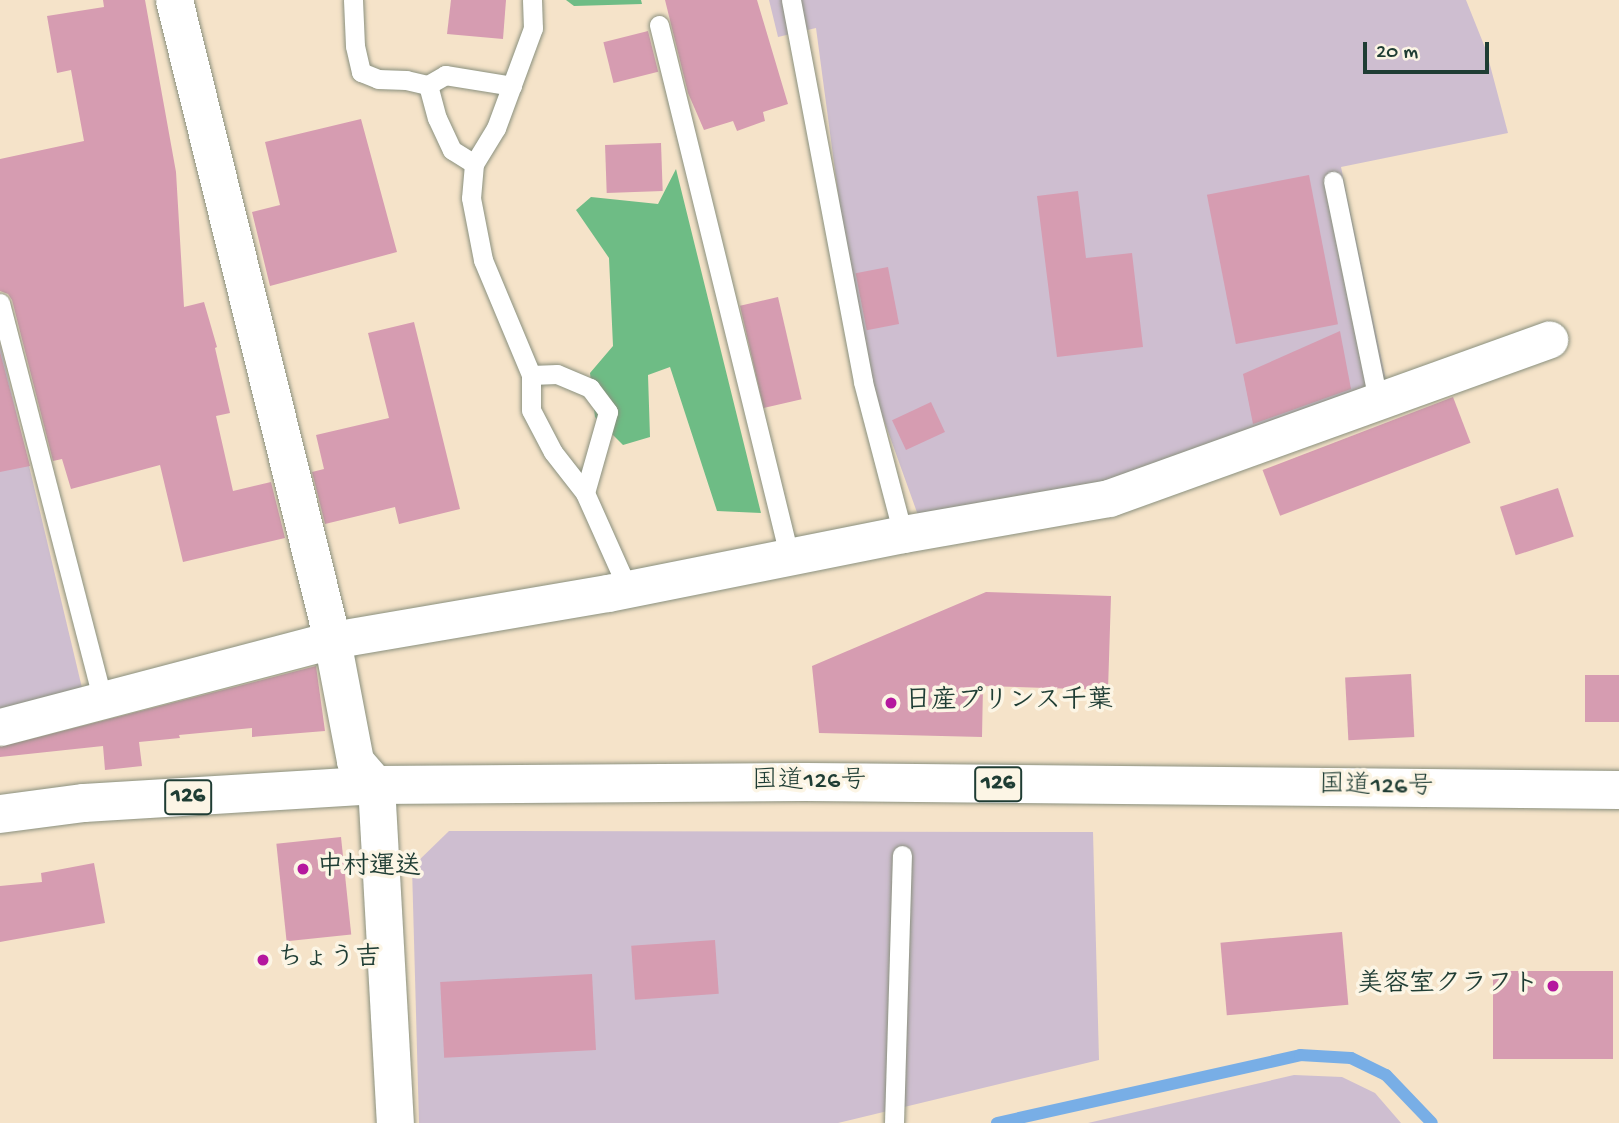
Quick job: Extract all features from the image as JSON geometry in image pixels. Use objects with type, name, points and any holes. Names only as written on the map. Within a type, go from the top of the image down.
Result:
[{"type":"highway","name":"国道126号","points":[[0,814],[84,803],[376,785],[805,782],[1619,790]]},
{"type":"street","points":[[174,0],[332,640],[355,761],[376,785],[395,1123]]},
{"type":"street","points":[[0,727],[332,640],[628,589],[790,559],[903,534],[1109,498],[1549,340]]},
{"type":"lane","points":[[353,0],[355,46],[361,72],[378,79],[405,80],[428,85],[445,75],[512,86]]},
{"type":"lane","points":[[532,0],[533,27],[496,128],[474,164],[471,198],[483,260],[531,375],[531,410],[553,452],[586,493],[628,589]]},
{"type":"lane","points":[[791,0],[863,382],[903,534]]},
{"type":"lane","points":[[659,25],[790,559]]},
{"type":"lane","points":[[428,85],[437,118],[452,149],[474,164]]},
{"type":"lane","points":[[1333,181],[1378,401]]},
{"type":"lane","points":[[0,303],[103,701]]},
{"type":"lane","points":[[531,375],[557,374],[590,388],[608,412],[586,493]]},
{"type":"lane","points":[[893,1116],[902,855]]},
{"type":"shaded area","points":[[769,0],[1466,0],[1486,50],[1508,133],[1341,167],[1388,390],[1112,484],[919,518],[866,370],[848,268],[816,28],[778,37]]},
{"type":"shaded area","points":[[0,344],[83,692],[0,715]]},
{"type":"shaded area","points":[[449,831],[1093,832],[1099,1060],[838,1123],[419,1123],[412,867]]},
{"type":"shaded area","points":[[1294,1075],[1342,1077],[1375,1093],[1401,1123],[1088,1123]]},
{"type":"green space","points":[[566,0],[641,0],[642,4],[574,6]]},
{"type":"green space","points":[[676,169],[761,513],[717,511],[670,367],[648,375],[650,437],[623,445],[595,417],[590,373],[613,346],[609,258],[576,210],[591,197],[658,204]]},
{"type":"building","points":[[103,0],[145,0],[176,172],[184,307],[204,302],[217,347],[215,348],[230,413],[216,416],[233,491],[271,482],[285,538],[183,562],[160,465],[71,489],[62,459],[53,461],[12,300],[8,294],[0,291],[0,159],[84,141],[71,70],[57,73],[47,16],[104,7]]},
{"type":"building","points":[[451,0],[506,0],[503,39],[447,34]]},
{"type":"building","points":[[665,0],[757,0],[788,104],[763,112],[765,121],[737,131],[733,121],[704,130],[688,93]]},
{"type":"building","points":[[648,31],[658,72],[614,83],[603,42]]},
{"type":"building","points":[[361,119],[397,252],[270,286],[252,212],[280,205],[265,142]]},
{"type":"building","points":[[661,143],[663,191],[607,193],[605,145]]},
{"type":"building","points":[[1309,175],[1338,324],[1236,344],[1207,195]]},
{"type":"building","points":[[1078,191],[1086,258],[1132,253],[1143,347],[1057,357],[1037,196]]},
{"type":"building","points":[[888,267],[899,324],[867,330],[856,273]]},
{"type":"building","points":[[778,297],[802,399],[764,408],[740,306]]},
{"type":"building","points":[[414,322],[460,509],[399,524],[395,507],[325,524],[312,472],[324,469],[316,435],[389,418],[368,333]]},
{"type":"building","points":[[1340,331],[1351,389],[1253,424],[1243,374]]},
{"type":"building","points":[[0,352],[30,466],[0,472]]},
{"type":"building","points":[[1453,397],[1471,443],[1280,516],[1263,470]]},
{"type":"building","points":[[931,402],[945,432],[906,450],[892,420]]},
{"type":"building","points":[[1558,488],[1574,537],[1516,555],[1500,507]]},
{"type":"building","points":[[986,592],[1111,596],[1108,690],[983,686],[982,737],[819,733],[812,666]]},
{"type":"building","points":[[316,666],[325,731],[252,737],[252,728],[139,742],[142,766],[105,770],[103,746],[0,757],[0,747]]},
{"type":"building","points":[[1411,674],[1414,737],[1348,740],[1345,677]]},
{"type":"building","points":[[1585,675],[1619,675],[1619,722],[1585,722]]},
{"type":"building","points":[[341,837],[351,934],[287,941],[276,844]]},
{"type":"building","points":[[94,863],[105,923],[0,942],[0,886],[42,882],[41,873]]},
{"type":"building","points":[[1342,932],[1348,1005],[1227,1015],[1220,943]]},
{"type":"building","points":[[715,940],[719,994],[635,1000],[631,946]]},
{"type":"building","points":[[1493,971],[1613,971],[1613,1059],[1493,1059]]},
{"type":"building","points":[[592,974],[596,1050],[444,1058],[440,982]]},
{"type":"waterway","points":[[997,1123],[1300,1055],[1351,1058],[1386,1075],[1432,1123]]},
{"type":"place","name":"日産プリンス千葉","points":[[891,703]]},
{"type":"place","name":"中村運送","points":[[303,869]]},
{"type":"place","name":"ちょう吉","points":[[263,960]]},
{"type":"place","name":"美容室クラフト","points":[[1553,986]]}]
